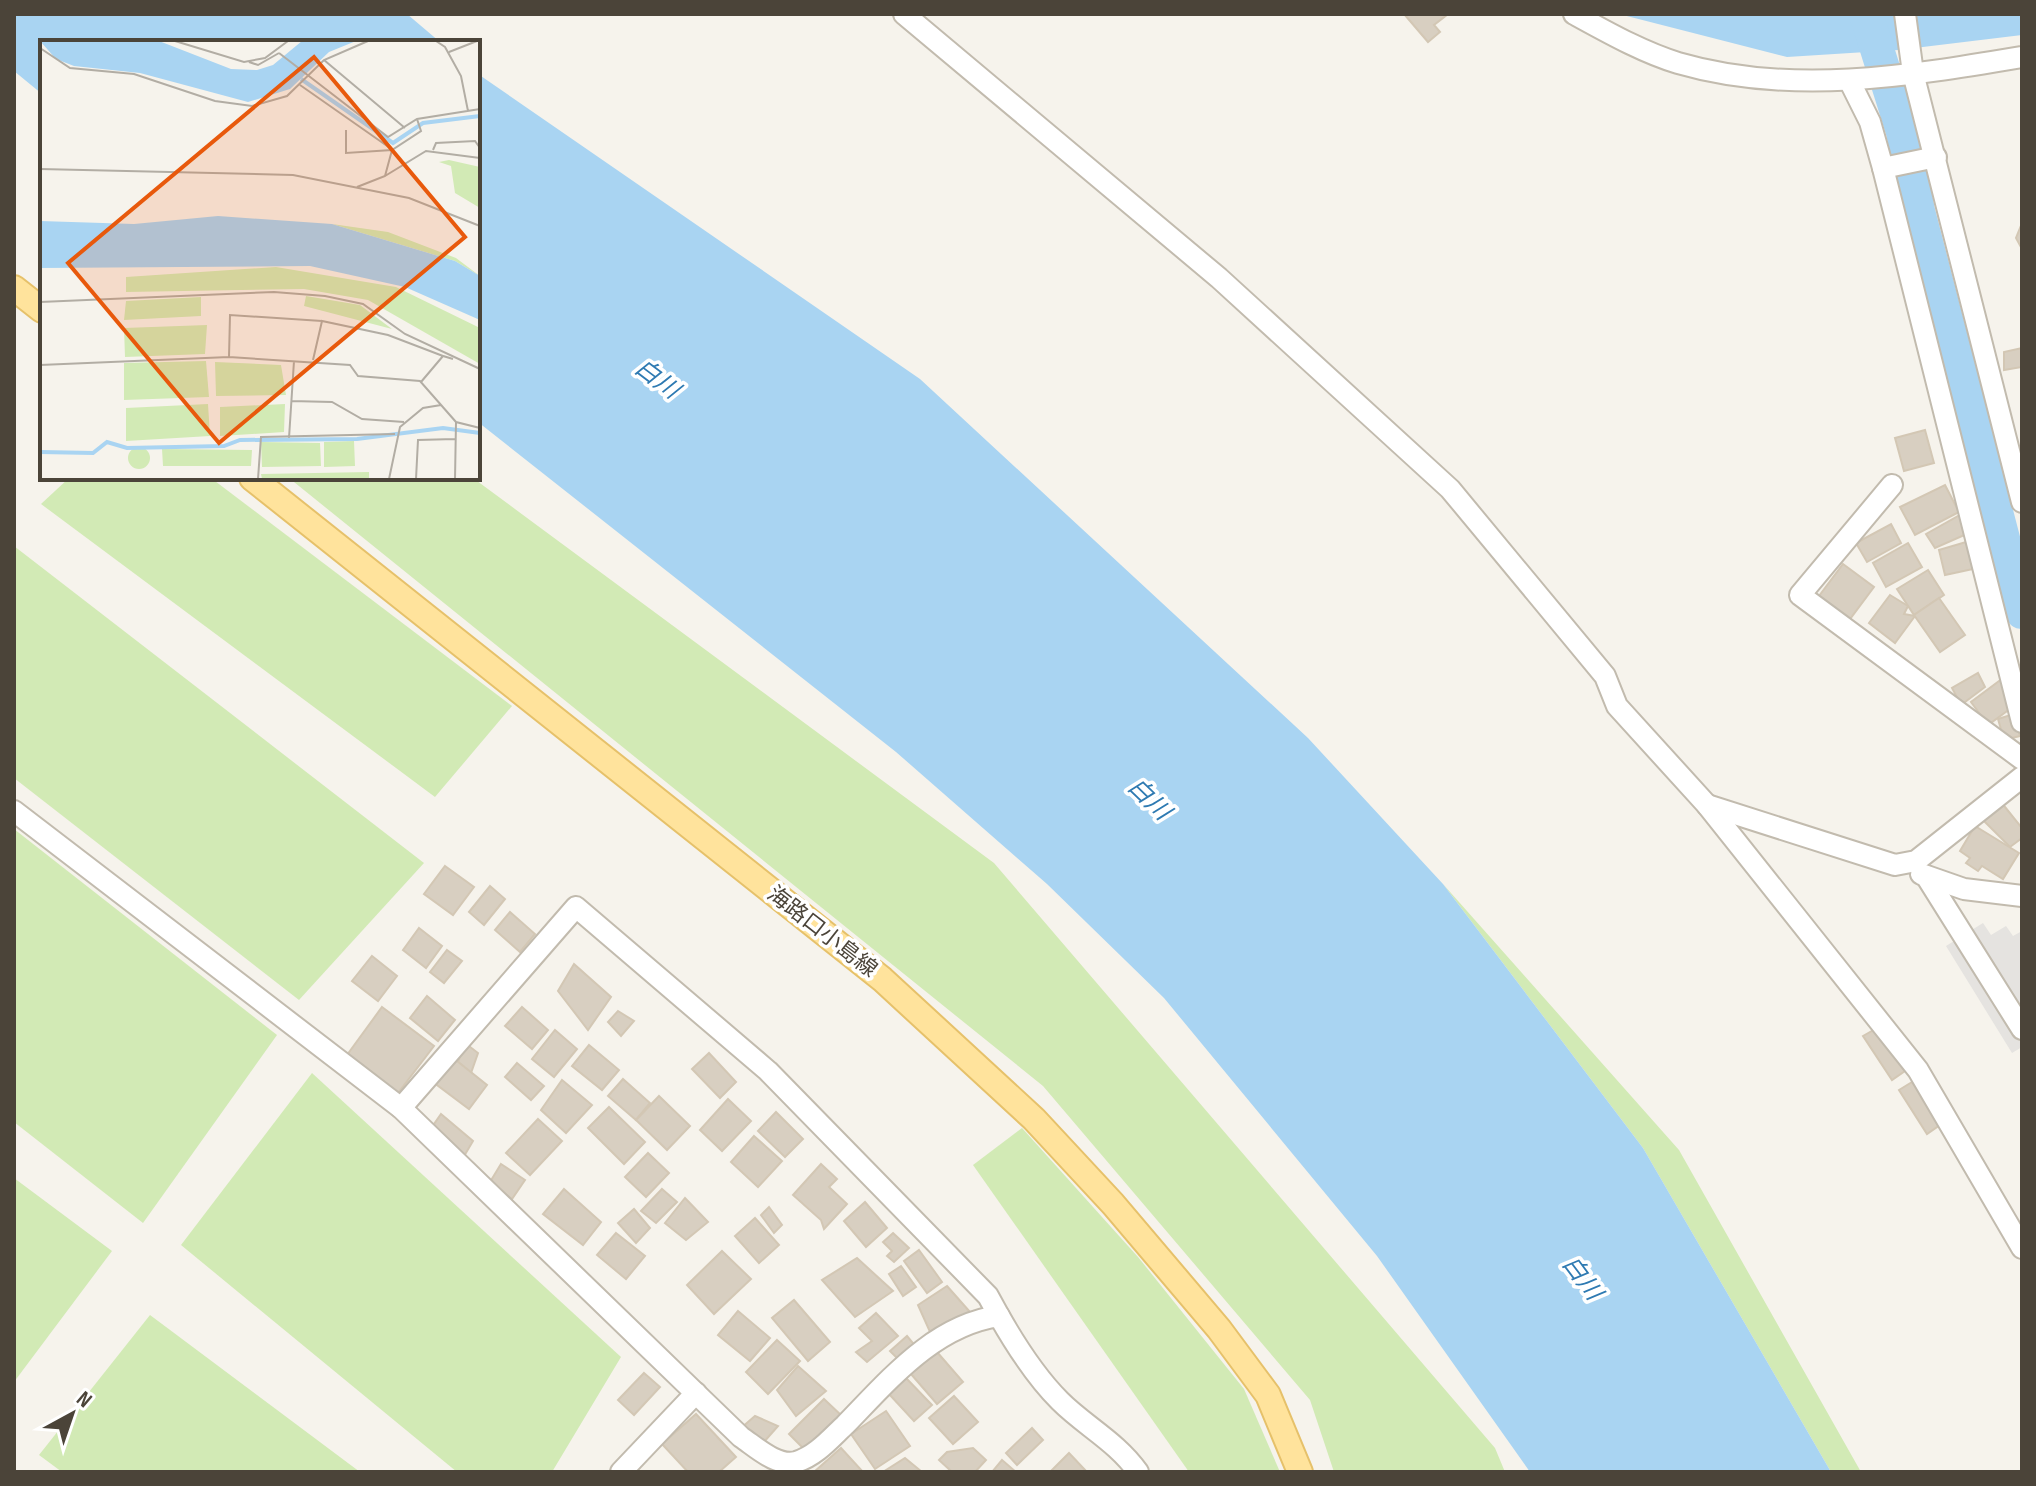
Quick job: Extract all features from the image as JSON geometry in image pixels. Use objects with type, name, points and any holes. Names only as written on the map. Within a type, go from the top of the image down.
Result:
[{"type":"main road","points":[[14,288],[40,308]]},
{"type":"main road","name":"海路口小島線","points":[[255,480],[882,979],[1034,1119],[1113,1204],[1219,1329],[1268,1395],[1300,1472]]},
{"type":"street","points":[[904,14],[1219,278],[1450,489],[1605,676],[1617,706],[1707,805],[1918,1070],[2022,1248]]},
{"type":"street","points":[[1574,14],[1677,62],[1743,77],[1854,82],[1910,69],[2022,57]]},
{"type":"street","points":[[1905,14],[1910,69],[1936,157],[2022,502]]},
{"type":"street","points":[[1854,82],[1883,168],[2022,722]]},
{"type":"street","points":[[1883,168],[1936,157]]},
{"type":"street","points":[[1892,485],[1800,595],[2022,759]]},
{"type":"street","points":[[1895,865],[1916,861],[2022,777]]},
{"type":"street","points":[[1707,805],[1964,889],[2022,896]]},
{"type":"street","points":[[14,811],[401,1108],[741,1437],[775,1460],[797,1467],[823,1447],[914,1355],[971,1320],[999,1316]]},
{"type":"street","points":[[1926,876],[2022,1029]]},
{"type":"street","points":[[401,1108],[576,907],[768,1071],[988,1296],[1020,1352],[1061,1402],[1100,1431],[1138,1472]]},
{"type":"street","points":[[621,1472],[696,1393]]},
{"type":"green space","points":[[67,480],[214,480],[512,706],[435,797],[41,504]]},
{"type":"green space","points":[[291,480],[476,480],[994,863],[1495,1448],[1505,1472],[1334,1472],[1310,1400],[1043,1086]]},
{"type":"green space","points":[[14,546],[424,863],[299,1000],[14,778]]},
{"type":"green space","points":[[14,829],[277,1035],[143,1223],[14,1122]]},
{"type":"green space","points":[[1443,884],[1679,1150],[1861,1472],[1831,1472],[1643,1148]]},
{"type":"green space","points":[[312,1073],[621,1357],[552,1472],[457,1472],[181,1245]]},
{"type":"green space","points":[[1022,1128],[1138,1257],[1244,1389],[1280,1472],[1189,1472],[973,1165]]},
{"type":"green space","points":[[14,1178],[112,1251],[14,1382]]},
{"type":"green space","points":[[150,1315],[360,1472],[62,1472],[39,1455]]},
{"type":"shaded area","points":[[1983,923],[1991,935],[2006,926],[2013,936],[2022,931],[2022,1047],[2012,1053],[1946,946]]},
{"type":"water","points":[[14,14],[407,14],[438,40],[40,40],[40,92],[14,71]]},
{"type":"water","points":[[1619,14],[2022,14],[2022,35],[1898,50],[1787,57]]},
{"type":"water","name":"白川","points":[[480,75],[920,379],[1308,738],[1443,884],[1643,1148],[1831,1472],[1530,1472],[1377,1256],[1164,998],[1047,884],[896,752],[480,424]]},
{"type":"building","points":[[1404,14],[1447,15],[1434,25],[1440,32],[1428,42]]},
{"type":"building","points":[[2022,223],[2022,249],[2016,238]]},
{"type":"building","points":[[2022,348],[2022,367],[2004,370],[2004,352]]},
{"type":"building","points":[[1925,430],[1934,463],[1904,471],[1895,438]]},
{"type":"building","points":[[1945,485],[1959,512],[1915,535],[1900,507]]},
{"type":"building","points":[[1960,515],[1969,533],[1935,548],[1926,534]]},
{"type":"building","points":[[1891,524],[1901,543],[1867,562],[1856,543]]},
{"type":"building","points":[[1966,542],[1973,569],[1945,575],[1939,550]]},
{"type":"building","points":[[1908,543],[1922,567],[1886,587],[1873,563]]},
{"type":"building","points":[[1843,564],[1874,587],[1850,619],[1819,596]]},
{"type":"building","points":[[1928,570],[1944,595],[1914,615],[1897,589]]},
{"type":"building","points":[[1890,595],[1908,606],[1904,614],[1915,616],[1895,643],[1869,623]]},
{"type":"building","points":[[1939,598],[1965,635],[1940,652],[1914,615]]},
{"type":"building","points":[[1978,673],[1985,687],[1961,705],[1952,688]]},
{"type":"building","points":[[2003,678],[2014,706],[1988,725],[1971,702]]},
{"type":"building","points":[[2014,714],[2020,736],[2004,740],[1998,719]]},
{"type":"building","points":[[2001,802],[2022,828],[2022,838],[2010,847],[1981,818]]},
{"type":"building","points":[[1975,826],[2019,853],[2003,879],[1982,866],[1978,871],[1966,863],[1970,858],[1960,851]]},
{"type":"building","points":[[445,866],[474,887],[453,915],[424,894]]},
{"type":"building","points":[[490,886],[505,899],[484,925],[469,912]]},
{"type":"building","points":[[510,912],[535,934],[520,952],[495,930]]},
{"type":"building","points":[[419,928],[442,946],[426,968],[403,950]]},
{"type":"building","points":[[447,950],[462,961],[444,983],[430,972]]},
{"type":"building","points":[[372,956],[397,976],[378,1001],[352,981]]},
{"type":"building","points":[[574,964],[611,997],[588,1030],[558,991]]},
{"type":"building","points":[[427,996],[455,1020],[438,1041],[410,1018]]},
{"type":"building","points":[[382,1007],[434,1046],[398,1093],[347,1055]]},
{"type":"building","points":[[522,1007],[548,1030],[532,1049],[505,1026]]},
{"type":"building","points":[[618,1011],[634,1021],[621,1036],[608,1022]]},
{"type":"building","points":[[1877,1028],[1905,1071],[1892,1080],[1863,1036]]},
{"type":"building","points":[[555,1030],[577,1049],[554,1077],[532,1059]]},
{"type":"building","points":[[465,1043],[478,1053],[471,1073],[458,1062]]},
{"type":"building","points":[[589,1045],[619,1070],[602,1090],[572,1066]]},
{"type":"building","points":[[709,1053],[736,1082],[720,1098],[692,1069]]},
{"type":"building","points":[[452,1057],[487,1085],[469,1109],[433,1082]]},
{"type":"building","points":[[517,1063],[544,1086],[531,1100],[505,1077]]},
{"type":"building","points":[[623,1079],[650,1103],[636,1120],[608,1096]]},
{"type":"building","points":[[562,1080],[592,1105],[566,1133],[541,1110]]},
{"type":"building","points":[[1912,1082],[1940,1125],[1927,1134],[1899,1090]]},
{"type":"building","points":[[659,1096],[690,1126],[667,1150],[636,1120]]},
{"type":"building","points":[[728,1099],[751,1121],[722,1151],[700,1130]]},
{"type":"building","points":[[609,1107],[645,1142],[624,1164],[588,1128]]},
{"type":"building","points":[[776,1112],[803,1139],[785,1157],[758,1131]]},
{"type":"building","points":[[441,1114],[473,1141],[463,1158],[432,1127]]},
{"type":"building","points":[[538,1119],[562,1141],[530,1175],[506,1153]]},
{"type":"building","points":[[754,1136],[782,1161],[758,1187],[731,1162]]},
{"type":"building","points":[[648,1153],[669,1173],[646,1197],[625,1177]]},
{"type":"building","points":[[501,1164],[525,1180],[512,1199],[490,1182]]},
{"type":"building","points":[[821,1164],[837,1179],[829,1187],[847,1204],[824,1229],[821,1220],[793,1195]]},
{"type":"building","points":[[564,1189],[601,1222],[583,1245],[543,1214]]},
{"type":"building","points":[[662,1189],[677,1202],[656,1223],[641,1211]]},
{"type":"building","points":[[685,1198],[708,1222],[686,1240],[665,1223]]},
{"type":"building","points":[[865,1202],[887,1228],[866,1247],[844,1221]]},
{"type":"building","points":[[769,1207],[782,1225],[774,1233],[761,1215]]},
{"type":"building","points":[[634,1209],[650,1228],[636,1243],[618,1223]]},
{"type":"building","points":[[755,1218],[779,1245],[759,1263],[735,1236]]},
{"type":"building","points":[[616,1233],[645,1256],[626,1279],[597,1255]]},
{"type":"building","points":[[893,1233],[909,1248],[894,1262],[887,1256],[892,1251],[883,1242]]},
{"type":"building","points":[[919,1250],[942,1282],[927,1293],[904,1261]]},
{"type":"building","points":[[722,1251],[751,1279],[714,1314],[687,1285]]},
{"type":"building","points":[[857,1258],[893,1291],[855,1317],[822,1280]]},
{"type":"building","points":[[901,1266],[916,1287],[903,1296],[889,1274]]},
{"type":"building","points":[[947,1286],[970,1312],[930,1332],[918,1305]]},
{"type":"building","points":[[794,1300],[830,1342],[808,1361],[772,1318]]},
{"type":"building","points":[[738,1311],[770,1338],[750,1361],[718,1335]]},
{"type":"building","points":[[876,1313],[898,1336],[867,1362],[856,1352],[872,1341],[859,1328]]},
{"type":"building","points":[[907,1336],[917,1348],[899,1360],[890,1351]]},
{"type":"building","points":[[777,1340],[800,1361],[768,1394],[746,1372]]},
{"type":"building","points":[[937,1352],[963,1382],[937,1404],[911,1374]]},
{"type":"building","points":[[798,1366],[826,1391],[796,1416],[777,1390]]},
{"type":"building","points":[[644,1373],[660,1387],[634,1415],[618,1400]]},
{"type":"building","points":[[906,1378],[932,1405],[914,1421],[889,1394]]},
{"type":"building","points":[[954,1396],[978,1422],[953,1444],[929,1418]]},
{"type":"building","points":[[824,1399],[842,1416],[807,1452],[789,1434]]},
{"type":"building","points":[[886,1411],[910,1446],[875,1469],[851,1434]]},
{"type":"building","points":[[696,1414],[736,1457],[719,1472],[688,1472],[662,1444]]},
{"type":"building","points":[[755,1416],[778,1426],[764,1442],[741,1428]]},
{"type":"building","points":[[1032,1428],[1043,1440],[1017,1465],[1006,1453]]},
{"type":"building","points":[[841,1448],[863,1472],[814,1472]]},
{"type":"building","points":[[973,1448],[986,1460],[975,1472],[952,1472],[939,1460],[947,1452]]},
{"type":"building","points":[[1069,1453],[1087,1472],[1050,1472]]},
{"type":"building","points":[[905,1458],[922,1472],[883,1472]]},
{"type":"building","points":[[1002,1460],[1016,1472],[992,1472]]},
{"type":"waterway","points":[[1866,14],[1903,132],[1918,211],[2022,612]]}]
